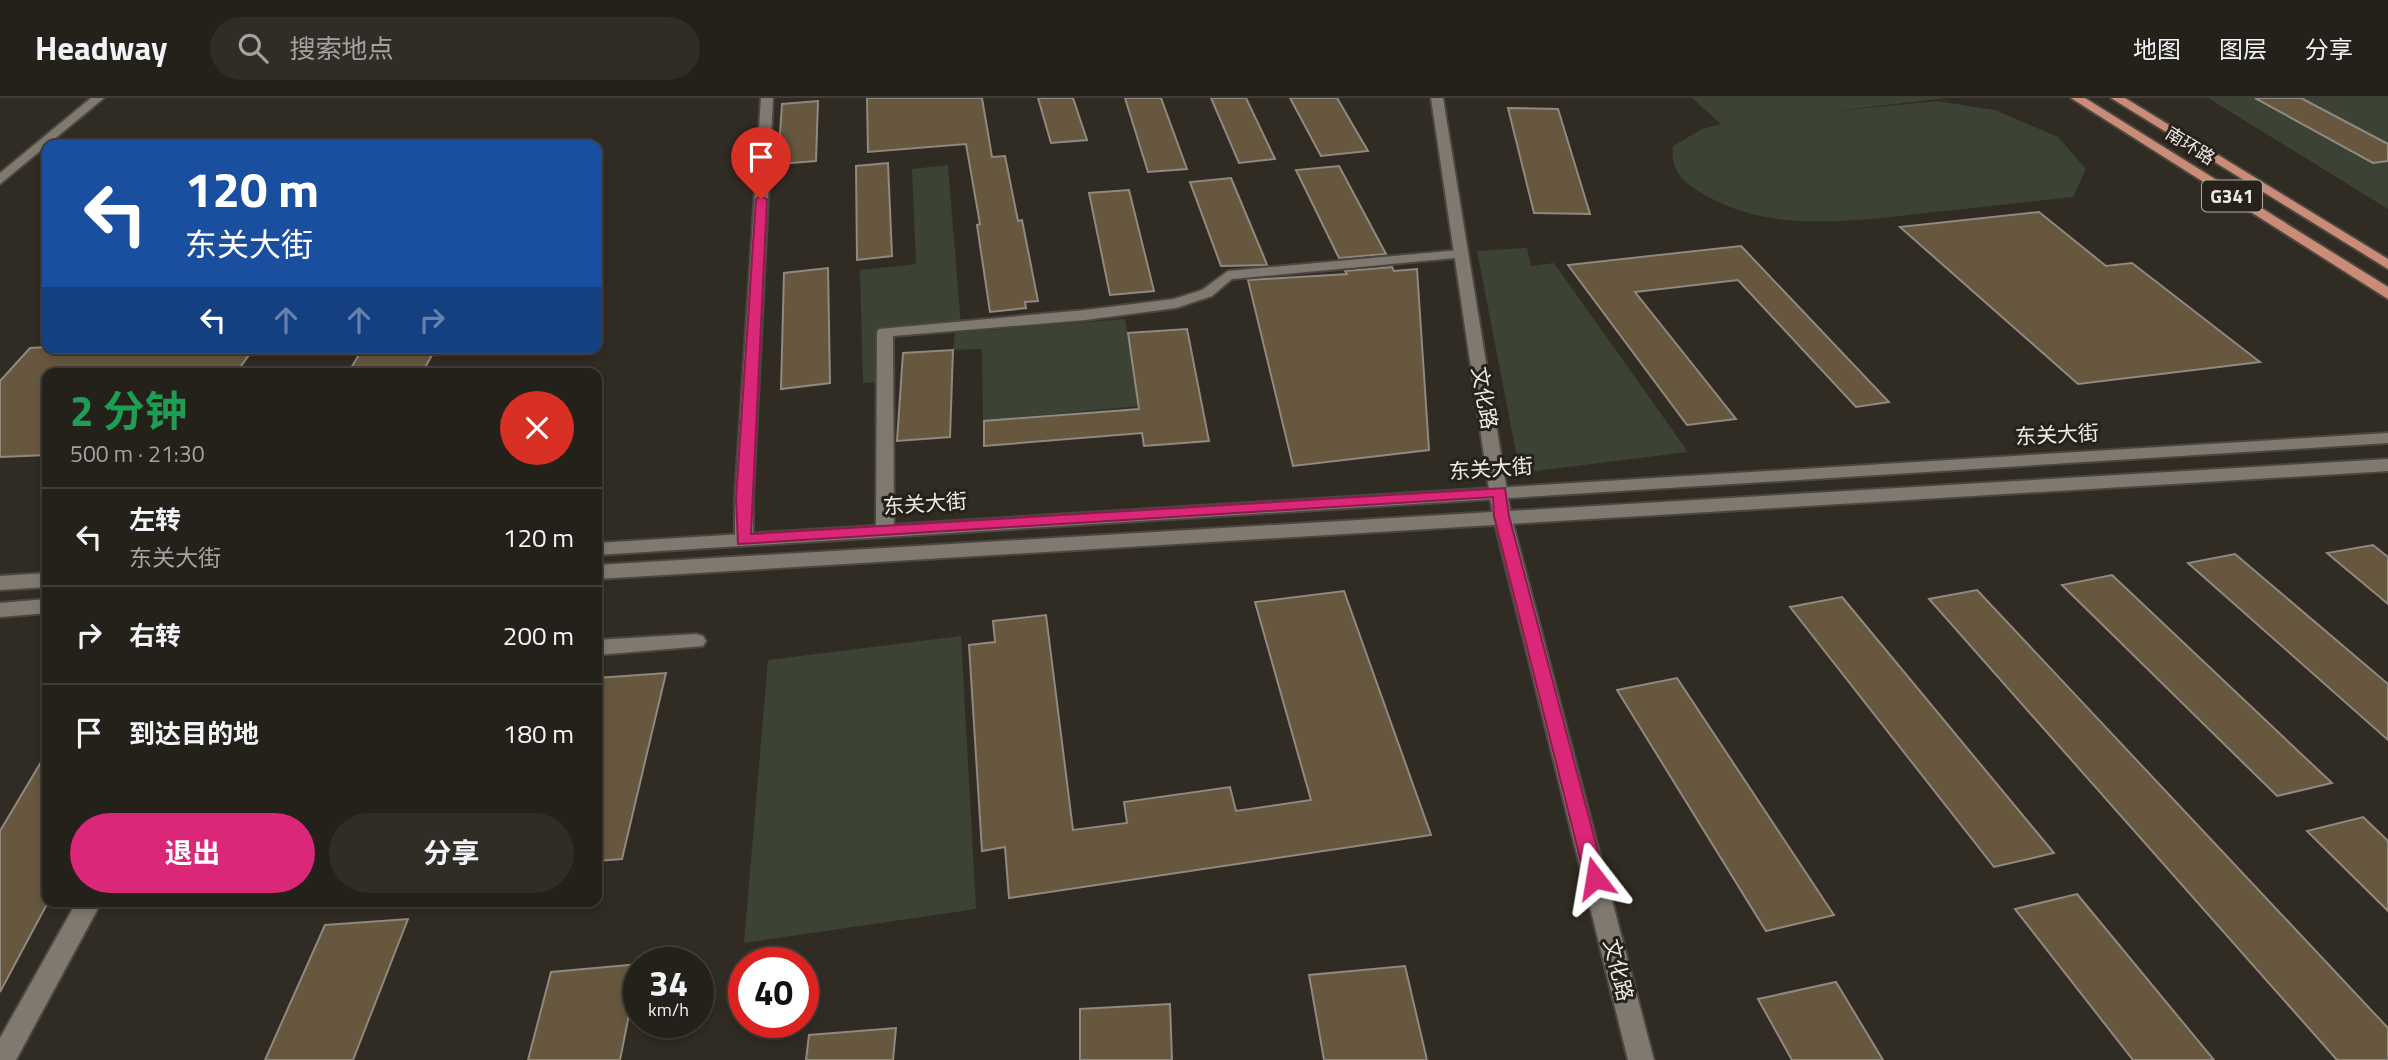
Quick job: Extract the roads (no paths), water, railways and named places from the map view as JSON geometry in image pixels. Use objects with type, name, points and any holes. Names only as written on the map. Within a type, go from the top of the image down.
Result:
[{"type":"highway","name":"南环路","points":[[2077,98],[2388,295]]},
{"type":"highway","name":"南环路","points":[[2117,98],[2388,265]]},
{"type":"street","points":[[48,140],[98,98]]},
{"type":"street","points":[[744,540],[744,484],[767,98]]},
{"type":"street","name":"文化路","points":[[1437,98],[1502,516],[1641,1060]]},
{"type":"street","points":[[0,180],[42,145]]},
{"type":"street","points":[[885,530],[885,332],[1085,315],[1163,305],[1207,293],[1228,275],[1460,254]]},
{"type":"street","name":"东关大街","points":[[602,549],[2388,438]]},
{"type":"street","points":[[602,572],[1502,516],[2388,466]]},
{"type":"street","points":[[0,583],[42,580]]},
{"type":"street","points":[[0,610],[42,606]]},
{"type":"street","points":[[602,648],[696,641]]},
{"type":"street","points":[[2,1060],[87,907]]}]
